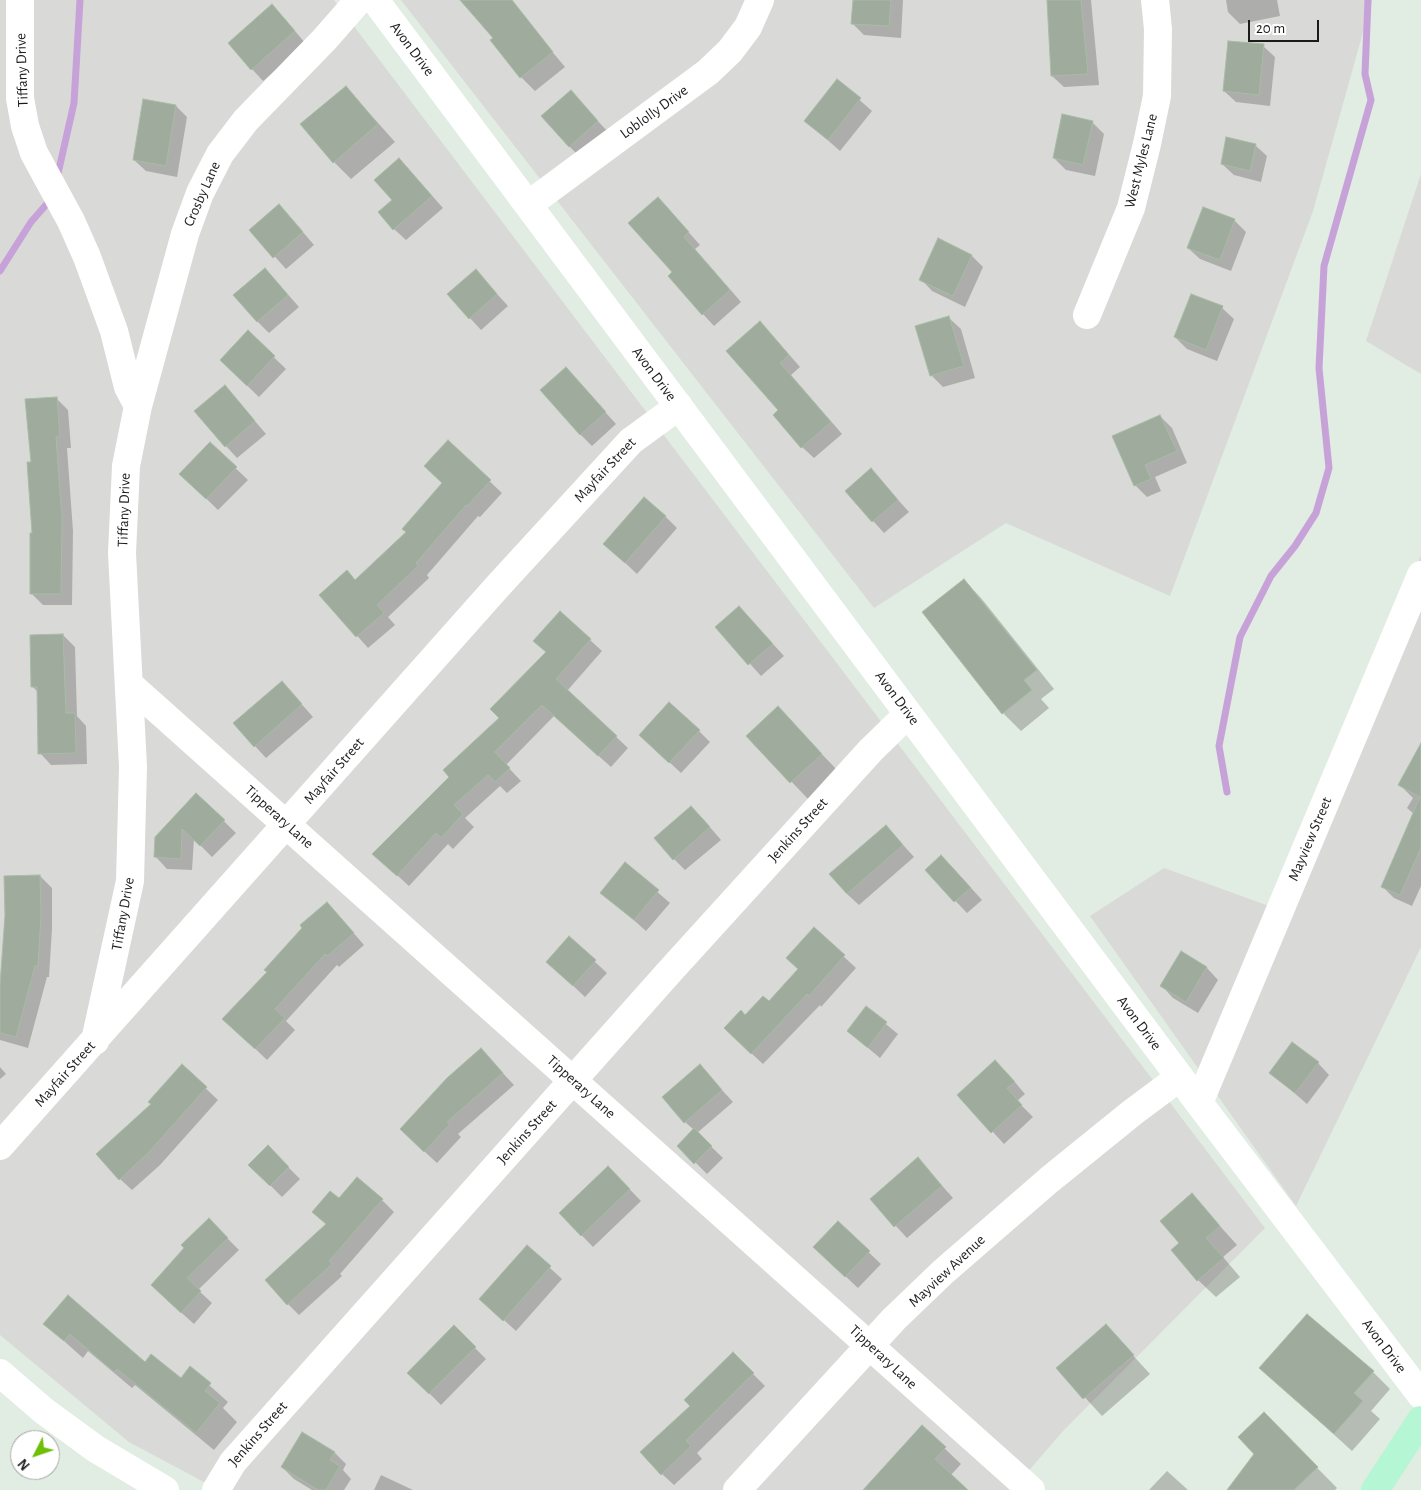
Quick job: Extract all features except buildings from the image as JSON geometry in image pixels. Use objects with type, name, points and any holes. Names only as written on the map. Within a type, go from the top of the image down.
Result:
[{"type":"main road","points":[[1375,1490],[1421,1420]]},
{"type":"street","name":"Tiffany Drive","points":[[20,0],[20,98],[25,126],[34,152],[87,257],[114,331],[128,387],[138,406],[126,466],[122,553],[133,767],[130,881],[95,1041]]},
{"type":"street","name":"Crosby Lane","points":[[138,406],[185,234],[200,193],[220,154],[246,120],[360,0]]},
{"type":"street","name":"Avon Drive","points":[[375,0],[1198,1102],[1421,1395]]},
{"type":"street","name":"Loblolly Drive","points":[[528,204],[708,72],[730,52],[748,26],[760,0]]},
{"type":"street","name":"West Myles Lane","points":[[1087,315],[1131,208],[1158,96],[1158,29],[1155,0]]},
{"type":"street","name":"Mayfair Street","points":[[0,1146],[490,594],[631,441],[679,406]]},
{"type":"street","name":"Mayview Street","points":[[1198,1102],[1421,575]]},
{"type":"street","name":"Tipperary Lane","points":[[130,684],[1031,1490]]},
{"type":"street","name":"Jenkins Street","points":[[216,1490],[233,1462],[573,1080],[871,750],[908,714]]},
{"type":"street","name":"Mayview Avenue","points":[[737,1490],[871,1345],[943,1272],[1048,1180],[1132,1112],[1180,1077]]},
{"type":"street","points":[[0,1373],[44,1411],[96,1449],[165,1490]]},
{"type":"shaded area","points":[[0,0],[334,0],[1265,1228],[1063,1431],[1012,1490],[219,1490],[129,1442],[0,1335]]},
{"type":"shaded area","points":[[401,0],[1372,0],[1313,211],[1170,596],[1006,523],[874,608]]},
{"type":"shaded area","points":[[1421,174],[1421,374],[1366,341]]},
{"type":"shaded area","points":[[1421,555],[1421,947],[1296,1206],[1090,916],[1164,868],[1280,910]]},
{"type":"waterway","points":[[57,178],[74,103],[80,0]]},
{"type":"waterway","points":[[1227,792],[1219,746],[1240,637],[1271,576],[1295,546],[1316,513],[1329,468],[1319,368],[1324,266],[1371,100],[1365,74],[1368,0]]},
{"type":"waterway","points":[[0,271],[31,222],[52,198]]}]
